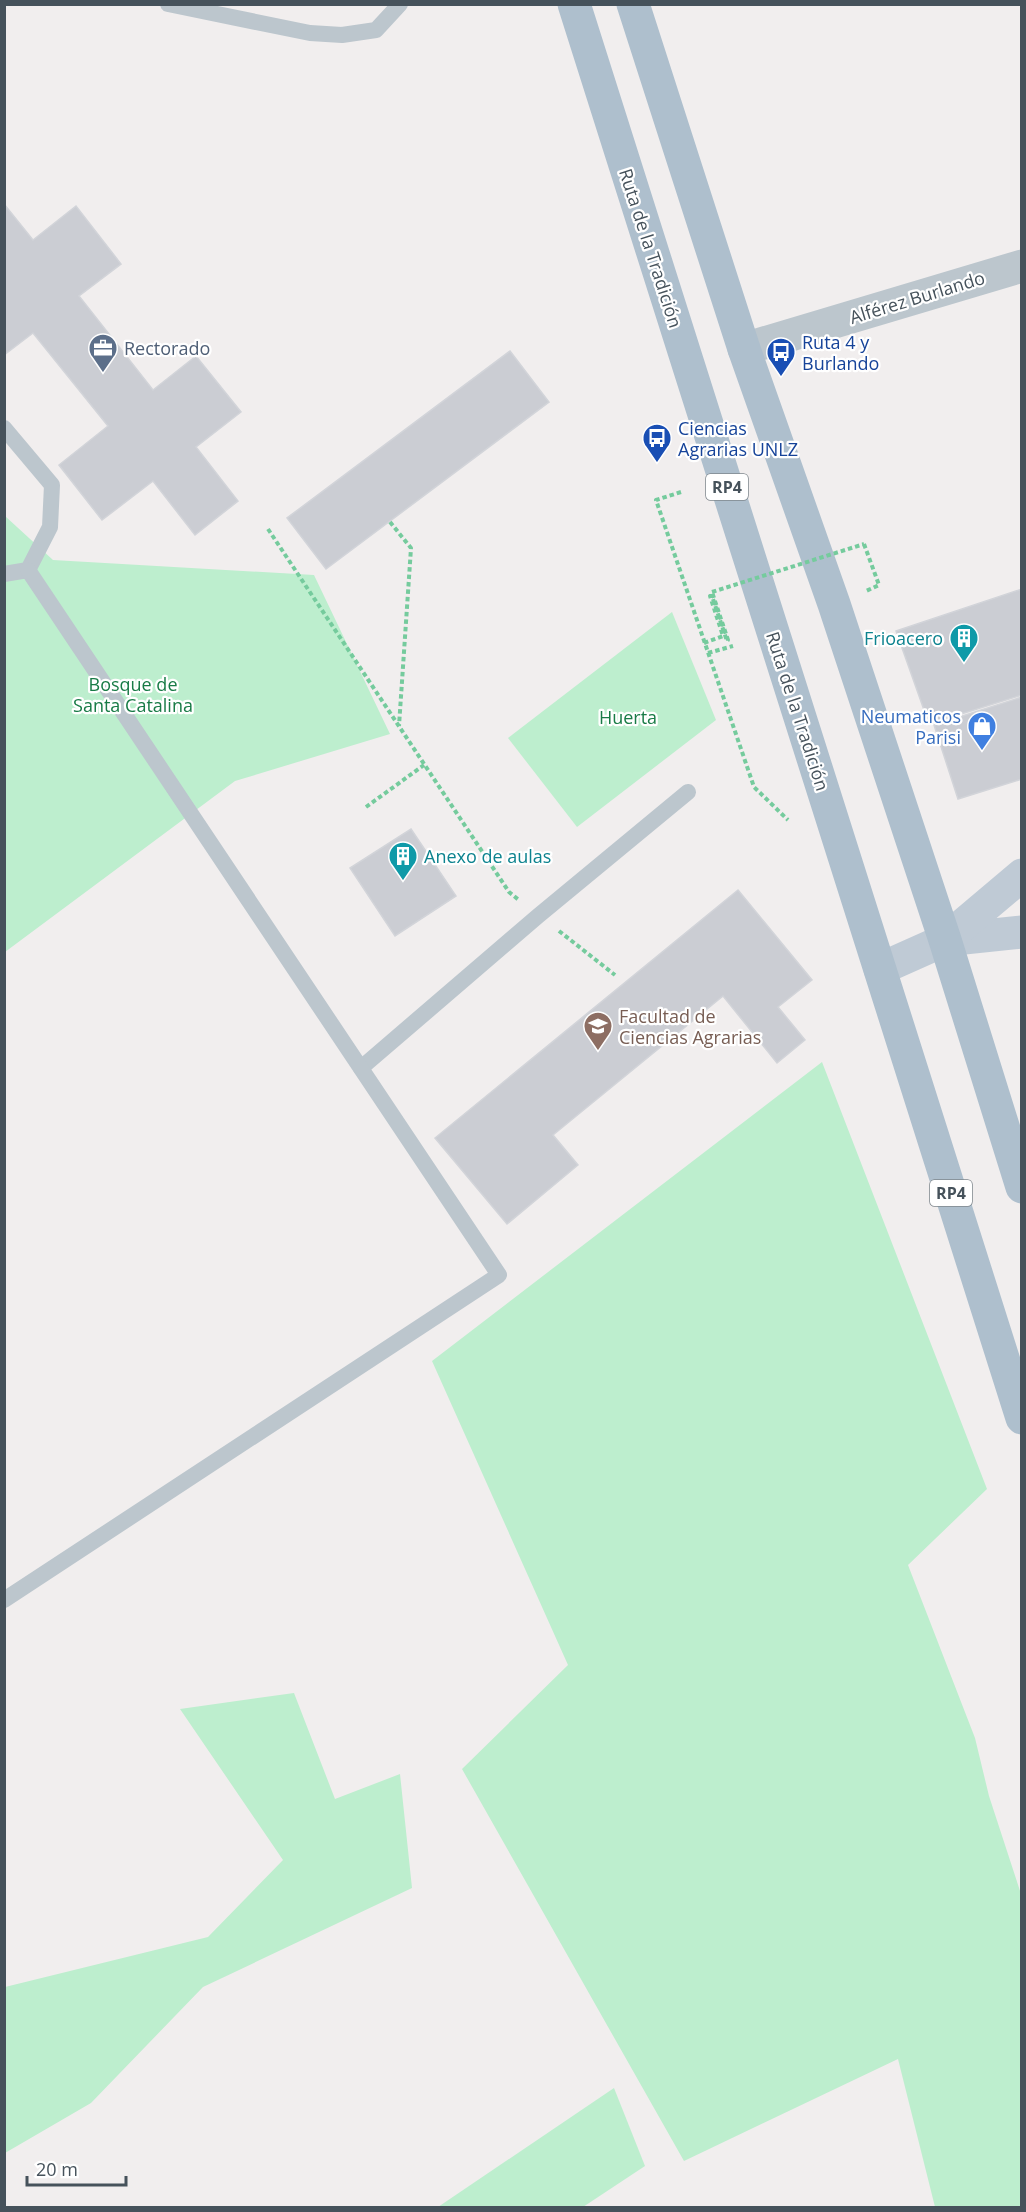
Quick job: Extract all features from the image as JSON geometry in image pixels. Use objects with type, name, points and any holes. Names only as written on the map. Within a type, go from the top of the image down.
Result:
[{"type":"main road","name":"Ruta de la Tradición","points":[[574,4],[1022,1418]]},
{"type":"main road","points":[[633,4],[744,349],[834,604],[945,939],[1022,1187]]},
{"type":"main road","points":[[880,969],[945,939],[1022,875]]},
{"type":"main road","points":[[945,939],[1022,932]]},
{"type":"street","name":"Alférez Burlando","points":[[744,349],[1022,266]]},
{"type":"lane","points":[[168,4],[310,33],[342,35],[376,30],[400,4]]},
{"type":"lane","points":[[4,428],[52,485],[50,527],[28,570]]},
{"type":"lane","points":[[4,574],[28,570]]},
{"type":"lane","points":[[4,1600],[499,1275],[28,570]]},
{"type":"lane","points":[[361,1068],[538,915],[688,792]]},
{"type":"path","points":[[681,492],[656,500],[754,787],[789,820]]},
{"type":"path","points":[[390,522],[411,548],[399,726]]},
{"type":"path","points":[[268,529],[509,892],[615,975]]},
{"type":"path","points":[[704,643],[723,636],[710,596],[712,596],[728,640],[712,592],[864,544]]},
{"type":"path","points":[[708,653],[733,646]]},
{"type":"path","points":[[366,807],[424,765]]},
{"type":"green space","name":"Bosque de Santa Catalina","points":[[5,516],[53,560],[314,575],[390,734],[235,781],[5,952]]},
{"type":"green space","name":"Huerta","points":[[672,612],[716,720],[577,827],[508,738]]},
{"type":"green space","points":[[822,1062],[987,1489],[908,1565],[975,1738],[989,1796],[1021,1894],[1021,2207],[935,2207],[898,2059],[684,2161],[462,1769],[568,1665],[432,1361]]},
{"type":"green space","points":[[294,1693],[335,1799],[400,1774],[412,1888],[203,1987],[91,2103],[5,2153],[5,1987],[208,1937],[283,1860],[180,1709]]},
{"type":"green space","points":[[614,2088],[645,2166],[583,2207],[438,2207]]},
{"type":"building","name":"Rectorado","points":[[4,204],[33,240],[76,206],[121,264],[79,296],[153,390],[196,356],[241,412],[196,447],[238,501],[195,535],[153,481],[102,520],[59,465],[108,426],[33,333],[4,355]]},
{"type":"building","points":[[510,351],[549,402],[326,569],[287,518]]},
{"type":"building","name":"Frioacero","points":[[1022,589],[1022,695],[929,724],[896,631]]},
{"type":"building","name":"Neumaticos Parisi","points":[[1022,697],[1022,779],[958,799],[934,725]]},
{"type":"building","name":"Anexo de aulas","points":[[411,829],[456,896],[395,936],[350,868]]},
{"type":"building","name":"Facultad de Ciencias Agrarias","points":[[738,890],[812,980],[778,1007],[805,1040],[777,1063],[723,996],[553,1135],[578,1165],[507,1224],[435,1138]]},
{"type":"place","name":"Rectorado","points":[[103,374]]},
{"type":"place","name":"Ruta 4 y Burlando","points":[[781,378]]},
{"type":"place","name":"Ciencias Agrarias UNLZ","points":[[657,464]]},
{"type":"place","name":"Frioacero","points":[[964,664]]},
{"type":"place","name":"Neumaticos Parisi","points":[[982,752]]},
{"type":"place","name":"Anexo de aulas","points":[[403,882]]},
{"type":"place","name":"Facultad de Ciencias Agrarias","points":[[598,1052]]}]
